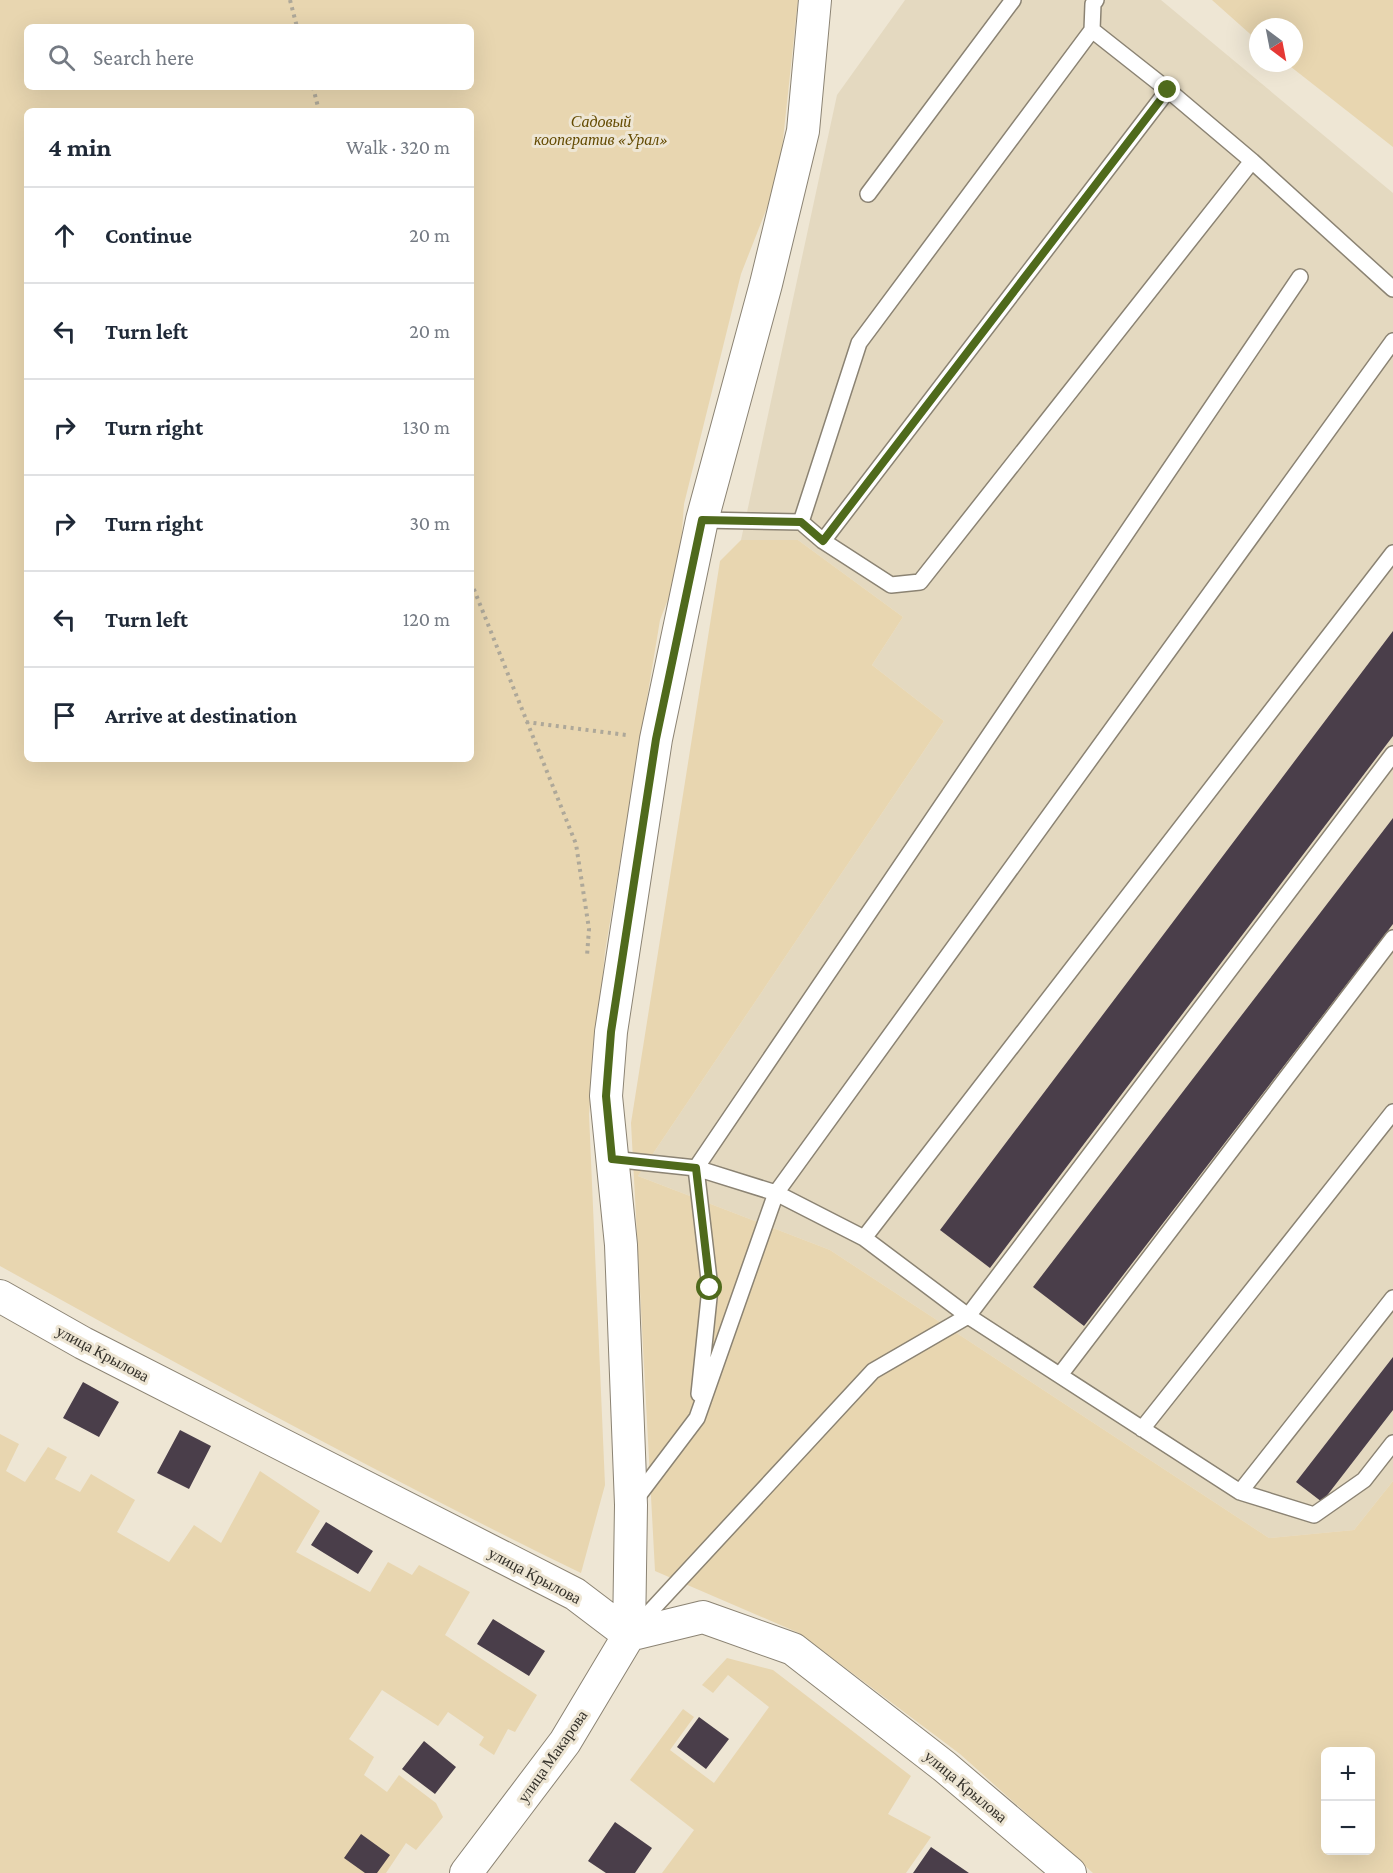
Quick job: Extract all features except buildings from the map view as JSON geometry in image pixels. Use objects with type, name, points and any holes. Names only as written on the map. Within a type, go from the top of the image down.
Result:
[{"type":"street","points":[[629,1635],[631,1505],[621,1245],[606,1096],[611,1032],[656,739],[702,520],[766,284],[803,131],[815,0]]},
{"type":"street","name":"улица Крылова","points":[[0,1296],[94,1349],[575,1594],[629,1635],[703,1617],[793,1649],[945,1767],[1070,1873]]},
{"type":"street","name":"улица Макарова","points":[[466,1873],[566,1742],[629,1635]]},
{"type":"lane","points":[[868,194],[1012,0]]},
{"type":"lane","points":[[801,522],[859,343],[1092,30],[1093,4],[1096,0]]},
{"type":"lane","points":[[1092,30],[1252,161],[1393,289]]},
{"type":"lane","points":[[823,541],[1168,90]]},
{"type":"lane","points":[[702,520],[801,522],[823,541],[891,585],[920,582],[1252,161]]},
{"type":"lane","points":[[696,1418],[710,1288],[696,1168],[1300,277]]},
{"type":"lane","points":[[631,1505],[696,1418],[776,1193],[1393,341]]},
{"type":"lane","points":[[864,1238],[1393,553]]},
{"type":"lane","points":[[629,1635],[873,1371],[968,1316],[1393,754]]},
{"type":"lane","points":[[1060,1375],[1393,938]]},
{"type":"lane","points":[[1142,1429],[1393,1112]]},
{"type":"lane","points":[[612,1159],[696,1168],[776,1193],[864,1238],[968,1316],[1240,1492],[1314,1515],[1364,1480],[1393,1443]]},
{"type":"lane","points":[[1240,1492],[1393,1298]]},
{"type":"path","points":[[290,0],[296,24]]},
{"type":"path","points":[[314,90],[318,108]]},
{"type":"path","points":[[474,590],[576,844],[588,929],[587,964]]},
{"type":"path","points":[[526,722],[656,739]]},
{"type":"shaded area","points":[[905,0],[1161,0],[1393,193],[1393,1481],[1354,1530],[1269,1538],[830,1250],[638,1176],[944,721],[872,665],[903,617],[798,540],[741,540],[837,95]]},
{"type":"green space","name":"Садовый кооператив «Урал»","points":[[0,0],[798,0],[779,177],[741,274],[684,504],[679,571],[660,620],[605,952],[589,1114],[605,1485],[581,1573],[288,1423],[0,1266]]},
{"type":"green space","points":[[1212,0],[1393,0],[1393,147],[1297,72],[1303,72],[1303,18],[1249,18],[1249,33]]},
{"type":"green space","points":[[741,540],[798,540],[903,617],[872,665],[944,721],[638,1176],[830,1250],[1269,1538],[1354,1530],[1393,1481],[1393,1873],[1093,1873],[960,1754],[799,1633],[655,1571],[631,1123],[720,561]]},
{"type":"green space","points":[[0,1434],[19,1444],[6,1471],[25,1482],[48,1447],[67,1457],[55,1479],[80,1492],[91,1474],[135,1500],[117,1532],[169,1562],[194,1525],[221,1543],[260,1471],[320,1511],[296,1552],[370,1592],[388,1562],[412,1575],[419,1565],[470,1592],[445,1635],[537,1695],[515,1732],[508,1729],[494,1755],[479,1745],[484,1737],[448,1712],[438,1726],[382,1690],[349,1739],[374,1757],[364,1775],[387,1792],[399,1775],[436,1803],[443,1817],[416,1850],[406,1843],[386,1873],[0,1873]]},
{"type":"green space","points":[[727,1658],[773,1670],[911,1776],[888,1814],[931,1837],[906,1873],[662,1873],[694,1830],[630,1780],[683,1709],[694,1717],[670,1750],[714,1783],[769,1707],[728,1675],[713,1693],[702,1685]]},
{"type":"route","points":[[710,1288],[696,1168],[612,1159],[606,1096],[611,1032],[656,739],[702,520],[801,522],[823,541],[1168,90]]}]
